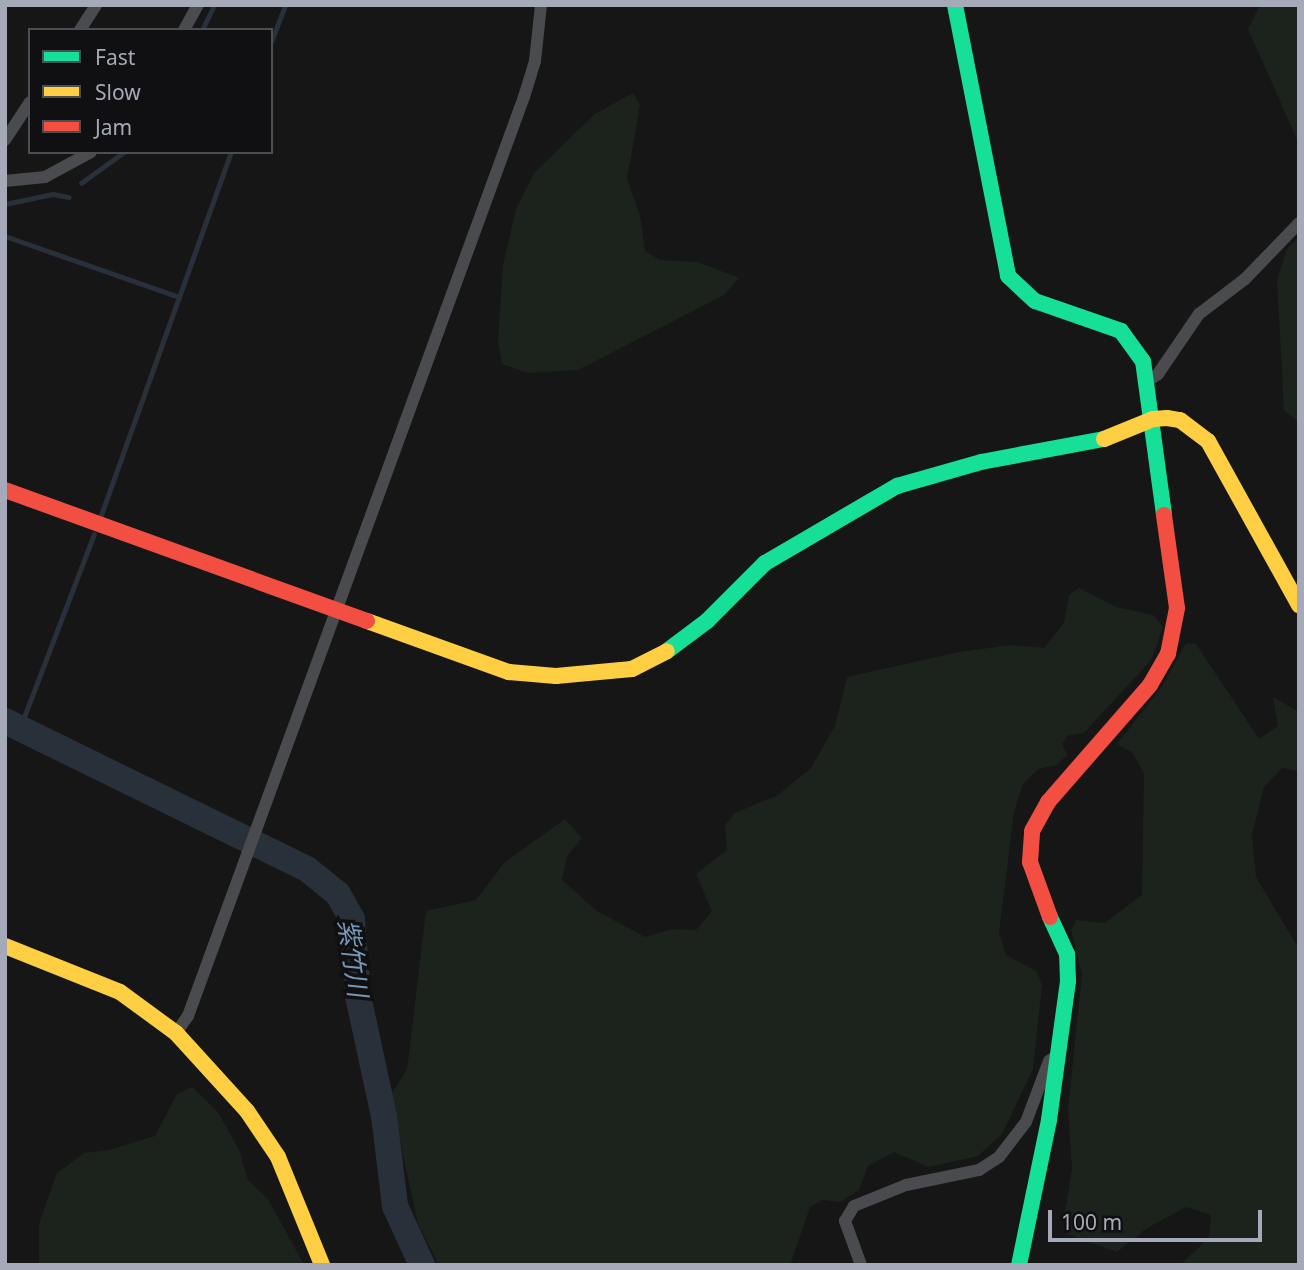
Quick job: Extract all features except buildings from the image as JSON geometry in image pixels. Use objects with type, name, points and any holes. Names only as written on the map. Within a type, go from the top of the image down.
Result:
[{"type":"street","points":[[81,28],[96,5]]},
{"type":"street","points":[[185,28],[198,5]]},
{"type":"street","points":[[176,1033],[188,1016],[524,97],[535,61],[541,5]]},
{"type":"street","points":[[955,5],[1008,276],[1035,301],[1121,331],[1143,361],[1174,566],[1174,635],[1150,685],[1048,802],[1032,831],[1030,862],[1035,886],[1067,954],[1059,1054],[1019,1265]]},
{"type":"street","points":[[5,140],[28,105]]},
{"type":"street","points":[[5,181],[45,177],[87,154]]},
{"type":"street","points":[[1148,381],[1158,374],[1199,314],[1245,279],[1299,223]]},
{"type":"street","points":[[5,490],[509,672],[556,676],[632,670],[672,652],[765,563],[897,486],[981,462],[1098,442],[1153,419],[1180,420],[1208,441],[1299,605]]},
{"type":"street","points":[[5,946],[120,992],[176,1033],[247,1111],[278,1157],[322,1265]]},
{"type":"street","points":[[861,1265],[845,1222],[855,1206],[906,1185],[979,1170],[999,1157],[1026,1122],[1049,1060],[1059,1054]]},
{"type":"shaded area","points":[[1260,5],[1299,5],[1299,144],[1248,29]]},
{"type":"shaded area","points":[[633,93],[640,105],[627,179],[640,215],[645,251],[660,260],[698,262],[739,278],[724,295],[578,370],[528,373],[502,364],[498,341],[503,265],[516,209],[535,172],[595,114]]},
{"type":"shaded area","points":[[1299,237],[1299,423],[1284,410],[1277,280],[1287,249]]},
{"type":"shaded area","points":[[1079,588],[1116,607],[1153,615],[1163,627],[1151,660],[1084,733],[1067,736],[1062,744],[1067,755],[1057,765],[1038,769],[1023,784],[1014,812],[999,933],[1006,955],[1036,971],[1042,984],[1033,1069],[1002,1134],[978,1156],[929,1167],[894,1152],[868,1166],[859,1190],[840,1202],[822,1200],[810,1207],[790,1265],[439,1265],[418,1224],[390,1096],[407,1070],[426,911],[476,900],[505,862],[565,819],[582,838],[567,856],[562,880],[597,911],[645,937],[673,929],[696,930],[712,911],[696,874],[727,850],[725,825],[735,813],[778,795],[811,768],[835,726],[847,677],[959,652],[1011,645],[1044,648],[1064,623],[1069,595]]},
{"type":"shaded area","points":[[1186,643],[1196,644],[1259,739],[1278,726],[1273,697],[1299,712],[1299,771],[1282,768],[1264,787],[1252,835],[1256,877],[1299,949],[1299,1265],[1180,1265],[1209,1238],[1211,1215],[1186,1207],[1147,1228],[1117,1252],[1067,1234],[1065,1213],[1072,1168],[1068,1109],[1082,975],[1071,930],[1076,920],[1105,923],[1142,895],[1144,773],[1132,752],[1117,744],[1161,688]]},
{"type":"shaded area","points":[[192,1087],[217,1111],[239,1150],[248,1180],[268,1199],[304,1265],[39,1265],[39,1224],[57,1173],[84,1153],[109,1150],[155,1136],[177,1094]]},
{"type":"waterway","points":[[203,28],[214,5]]},
{"type":"waterway","points":[[273,37],[285,5]]},
{"type":"waterway","points":[[81,183],[121,154]]},
{"type":"waterway","points":[[101,515],[230,154]]},
{"type":"waterway","points":[[5,204],[53,194],[69,197]]},
{"type":"waterway","points":[[5,236],[179,297]]},
{"type":"waterway","points":[[21,725],[94,534]]},
{"type":"waterway","name":"紫竹川","points":[[5,721],[307,869],[338,894],[352,919],[358,996],[384,1116],[395,1206],[422,1265]]},
{"type":"traffic: fast","points":[[955,5],[1008,276],[1035,301],[1121,331],[1143,361],[1164,515]]},
{"type":"traffic: fast","points":[[667,651],[707,621],[765,563],[897,486],[981,462],[1104,439]]},
{"type":"traffic: fast","points":[[1019,1265],[1049,1120],[1068,981],[1067,954],[1050,917]]},
{"type":"traffic: slow","points":[[1104,439],[1153,419],[1167,418],[1180,420],[1208,441],[1299,605]]},
{"type":"traffic: slow","points":[[367,621],[509,672],[556,676],[632,669],[667,651]]},
{"type":"traffic: slow","points":[[5,946],[120,992],[176,1033],[247,1111],[278,1157],[322,1265]]},
{"type":"traffic: jam","points":[[5,490],[367,621]]},
{"type":"traffic: jam","points":[[1050,917],[1030,862],[1032,831],[1048,802],[1150,685],[1168,654],[1177,608],[1164,515]]}]
